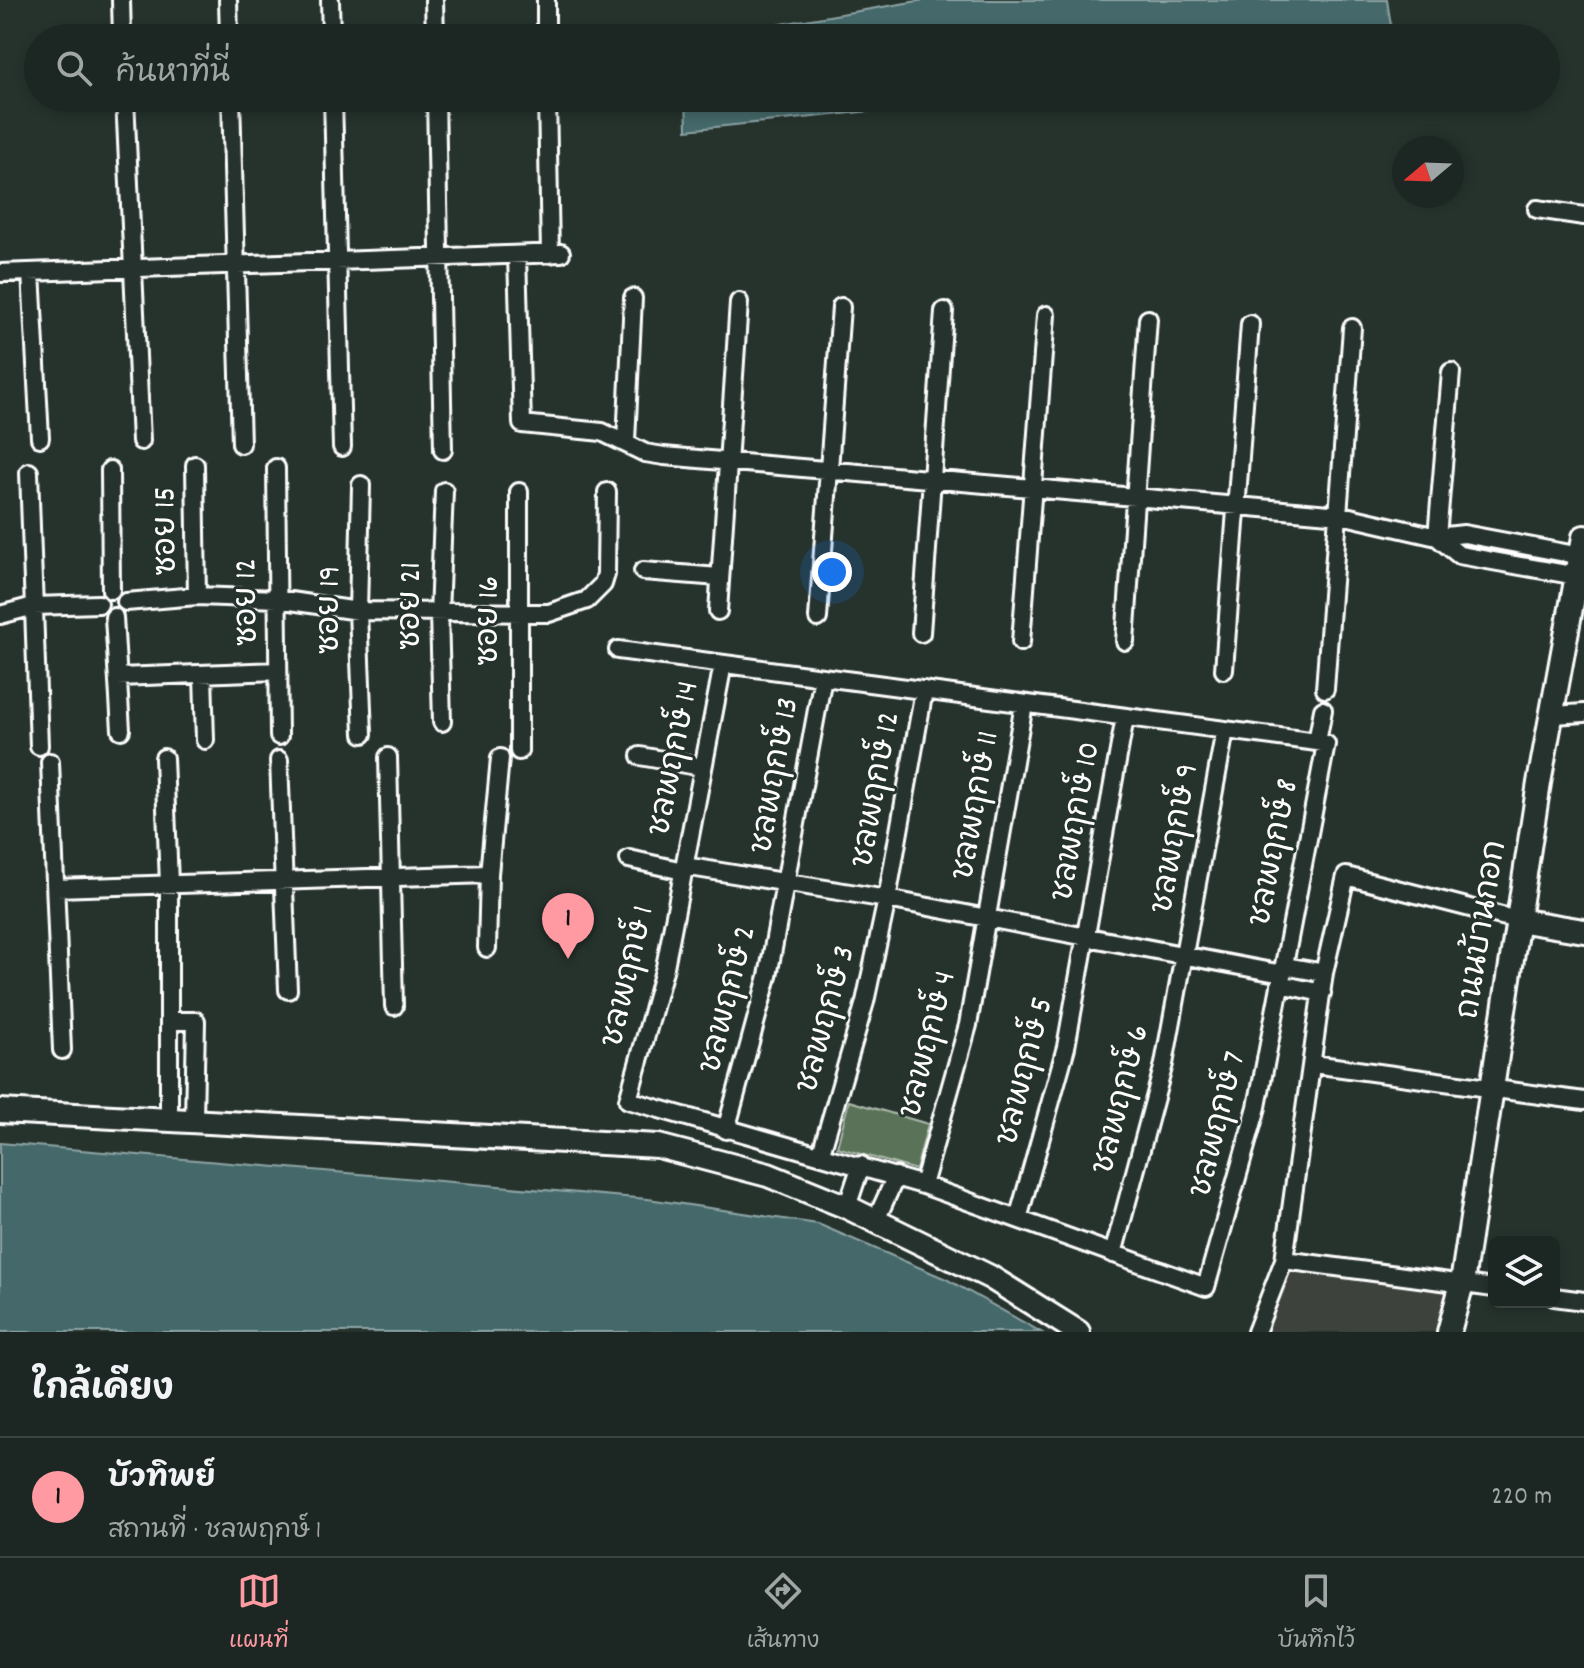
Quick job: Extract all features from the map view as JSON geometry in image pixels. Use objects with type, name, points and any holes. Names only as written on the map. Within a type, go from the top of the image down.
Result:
[{"type":"street","points":[[121,0],[122,24]]},
{"type":"street","points":[[228,0],[229,24]]},
{"type":"street","points":[[330,0],[331,24]]},
{"type":"street","points":[[434,0],[435,24]]},
{"type":"street","points":[[546,0],[546,24]]},
{"type":"street","points":[[126,112],[141,441]]},
{"type":"street","points":[[232,112],[241,444]]},
{"type":"street","points":[[334,112],[342,447]]},
{"type":"street","points":[[436,112],[443,450]]},
{"type":"street","points":[[0,273],[556,254],[548,112]]},
{"type":"street","points":[[1537,209],[1584,216]]},
{"type":"street","points":[[517,255],[522,424],[602,432],[650,454],[728,463],[1341,515],[1437,537],[1464,534],[1580,572]]},
{"type":"street","points":[[31,272],[40,438]]},
{"type":"street","points":[[626,441],[633,298]]},
{"type":"street","points":[[718,611],[739,302]]},
{"type":"street","points":[[818,618],[841,307]]},
{"type":"street","points":[[921,633],[944,311]]},
{"type":"street","points":[[1021,642],[1046,315]]},
{"type":"street","points":[[1125,641],[1148,319]]},
{"type":"street","points":[[1224,670],[1250,324]]},
{"type":"street","points":[[1325,689],[1341,515],[1352,328]]},
{"type":"street","points":[[1437,537],[1451,372]]},
{"type":"street","name":"ซอย 15","points":[[195,465],[197,596]]},
{"type":"street","name":"ซอย 12","points":[[276,468],[279,736]]},
{"type":"street","points":[[110,470],[111,590]]},
{"type":"street","points":[[29,472],[39,746]]},
{"type":"street","name":"ซอย 19","points":[[361,485],[358,611],[363,734]]},
{"type":"street","name":"ซอย 21","points":[[442,722],[439,614],[444,491]]},
{"type":"street","name":"ซอย 16","points":[[519,492],[519,751]]},
{"type":"street","points":[[126,602],[197,596],[277,599],[358,611],[549,613],[578,606],[603,584],[607,492]]},
{"type":"street","points":[[643,571],[719,577]]},
{"type":"street","name":"ถนนบ้านกอก","points":[[1449,1332],[1462,1283],[1494,1089],[1517,920],[1580,572]]},
{"type":"street","points":[[111,590],[122,593],[126,602],[123,612],[114,617],[104,614],[99,604],[102,594],[111,590]]},
{"type":"street","points":[[0,615],[34,606],[99,604]]},
{"type":"street","points":[[114,617],[121,730]]},
{"type":"street","points":[[618,650],[1321,743]]},
{"type":"street","name":"ชลพฤกษ์ 14","points":[[683,868],[723,664]]},
{"type":"street","points":[[118,677],[278,671]]},
{"type":"street","points":[[203,675],[205,740]]},
{"type":"street","name":"ชลพฤกษ์ 13","points":[[786,884],[823,677]]},
{"type":"street","name":"ชลพฤกษ์ 12","points":[[887,899],[924,690]]},
{"type":"street","name":"ชลพฤกษ์ 11","points":[[986,918],[1024,704]]},
{"type":"street","name":"ชลพฤกษ์ 8","points":[[1282,975],[1321,743],[1323,710]]},
{"type":"street","points":[[1554,715],[1584,713]]},
{"type":"street","name":"ชลพฤกษ์ 10","points":[[1086,937],[1125,717]]},
{"type":"street","name":"ชลพฤกษ์ 9","points":[[1183,958],[1225,730]]},
{"type":"street","points":[[640,756],[702,767]]},
{"type":"street","points":[[388,757],[394,1006]]},
{"type":"street","points":[[164,758],[169,884],[169,1118]]},
{"type":"street","points":[[487,948],[489,874],[500,758]]},
{"type":"street","points":[[279,760],[288,990]]},
{"type":"street","points":[[50,762],[62,1050]]},
{"type":"street","points":[[629,859],[887,899],[1282,975],[1324,973]]},
{"type":"street","name":"ชลพฤกษ์ 1","points":[[683,868],[665,967],[628,1100],[726,1130]]},
{"type":"street","points":[[56,888],[489,874]]},
{"type":"street","points":[[1256,1332],[1284,1260],[1324,973],[1346,876],[1517,920],[1584,931]]},
{"type":"street","name":"ชลพฤกษ์ 2","points":[[726,1130],[768,976],[786,884]]},
{"type":"street","name":"ชลพฤกษ์ 3","points":[[821,1153],[865,1002],[887,899]]},
{"type":"street","name":"ชลพฤกษ์ 4","points":[[923,1185],[968,1025],[986,918]]},
{"type":"street","name":"ชลพฤกษ์ 5","points":[[1018,1219],[1066,1047],[1086,937]]},
{"type":"street","name":"ชลพฤกษ์ 6","points":[[1113,1254],[1164,1064],[1183,958]]},
{"type":"street","points":[[1282,975],[1322,993]]},
{"type":"street","name":"ชลพฤกษ์ 7","points":[[1113,1254],[1206,1287],[1257,1107],[1282,975]]},
{"type":"street","points":[[170,1021],[196,1021],[194,1120]]},
{"type":"street","points":[[1313,1064],[1584,1101]]},
{"type":"street","points":[[0,1111],[658,1146],[755,1171],[847,1207],[990,1277],[1078,1332]]},
{"type":"street","points":[[726,1130],[821,1153],[896,1176],[1113,1254]]},
{"type":"street","points":[[847,1207],[861,1165]]},
{"type":"street","points":[[876,1220],[896,1176]]},
{"type":"street","points":[[1284,1260],[1488,1287]]},
{"type":"street","points":[[1560,1298],[1584,1301]]},
{"type":"shaded area","points":[[1290,1265],[1452,1292],[1441,1332],[1264,1332]]},
{"type":"green space","points":[[849,1101],[928,1124],[916,1170],[837,1147]]},
{"type":"water","points":[[924,0],[1387,0],[1391,24],[781,24]]},
{"type":"water","points":[[686,112],[861,112],[687,130]]},
{"type":"water","points":[[0,1143],[648,1199],[818,1224],[946,1279],[1041,1332],[0,1332]]},
{"type":"place","name":"บัวทิพย์","points":[[568,959]]}]
